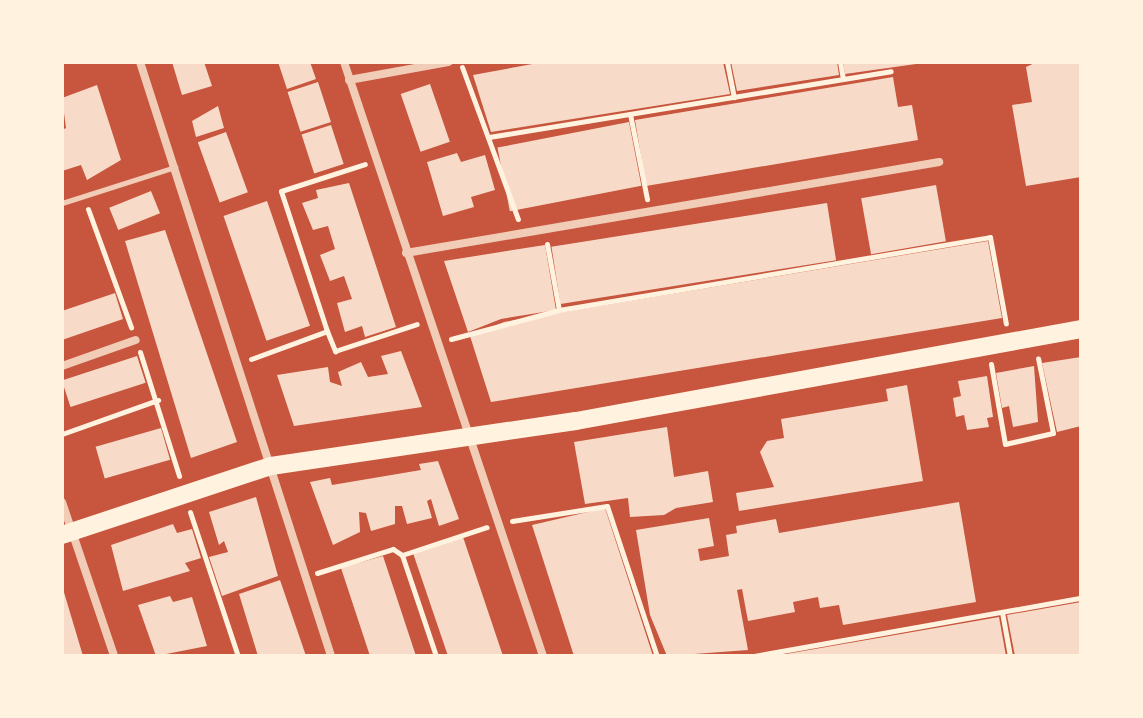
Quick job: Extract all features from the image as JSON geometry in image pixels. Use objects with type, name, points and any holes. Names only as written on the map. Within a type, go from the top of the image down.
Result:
[{"type":"main road","points":[[68,533],[184,492],[271,466],[466,439],[1081,329]]},
{"type":"street","points":[[140,62],[176,166],[331,656]]},
{"type":"street","points":[[344,62],[438,343],[466,439],[543,656]]},
{"type":"street","points":[[349,80],[448,62]]},
{"type":"street","points":[[406,253],[545,232],[939,162]]},
{"type":"street","points":[[62,366],[136,340]]},
{"type":"street","points":[[62,502],[68,533],[114,656]]},
{"type":"lane","points":[[62,203],[176,166]]},
{"type":"path","points":[[461,62],[524,235]]},
{"type":"path","points":[[727,62],[734,97]]},
{"type":"path","points":[[840,62],[843,79]]},
{"type":"path","points":[[489,137],[891,71]]},
{"type":"path","points":[[630,114],[649,212]]},
{"type":"path","points":[[375,160],[281,191],[327,331],[335,351],[429,320]]},
{"type":"path","points":[[84,197],[158,400],[184,492],[238,656]]},
{"type":"path","points":[[545,232],[559,310]]},
{"type":"path","points":[[438,343],[503,321],[559,310],[990,237],[1009,340]]},
{"type":"path","points":[[238,363],[327,331]]},
{"type":"path","points":[[987,344],[1005,444],[1053,433],[1033,336]]},
{"type":"path","points":[[62,434],[158,400]]},
{"type":"path","points":[[402,555],[495,525],[607,506],[657,656]]},
{"type":"path","points":[[305,576],[393,549],[402,555],[436,656]]},
{"type":"path","points":[[754,656],[1081,598]]},
{"type":"path","points":[[1002,612],[1010,656]]},
{"type":"building","points":[[172,62],[204,62],[212,86],[182,95]]},
{"type":"building","points":[[278,62],[310,62],[316,79],[287,89]]},
{"type":"building","points":[[543,62],[723,62],[730,94],[491,132],[473,75]]},
{"type":"building","points":[[731,62],[837,62],[839,75],[737,91]]},
{"type":"building","points":[[843,62],[916,62],[916,64],[845,74]]},
{"type":"building","points":[[1037,62],[1081,62],[1081,177],[1026,186],[1012,105],[1032,102],[1026,67]]},
{"type":"building","points":[[893,77],[898,107],[912,105],[918,140],[646,186],[635,120]]},
{"type":"building","points":[[318,82],[331,122],[301,132],[288,92]]},
{"type":"building","points":[[430,84],[450,142],[421,152],[401,94]]},
{"type":"building","points":[[97,85],[121,160],[87,180],[81,165],[62,171],[62,130],[66,128],[62,98]]},
{"type":"building","points":[[218,106],[224,128],[196,137],[192,121]]},
{"type":"building","points":[[629,122],[641,186],[510,211],[497,148]]},
{"type":"building","points":[[331,125],[344,164],[314,174],[302,135]]},
{"type":"building","points":[[226,132],[248,192],[220,202],[198,142]]},
{"type":"building","points":[[457,153],[461,162],[485,155],[495,190],[471,197],[474,207],[443,216],[427,162]]},
{"type":"building","points":[[349,183],[396,327],[365,337],[362,326],[345,332],[337,303],[352,299],[344,276],[330,281],[320,255],[335,249],[328,226],[313,230],[302,203],[318,198],[316,190]]},
{"type":"building","points":[[936,185],[946,241],[871,254],[861,198]]},
{"type":"building","points":[[151,191],[160,213],[118,230],[109,208]]},
{"type":"building","points":[[267,201],[310,326],[266,341],[224,216]]},
{"type":"building","points":[[827,203],[836,260],[561,304],[551,247]]},
{"type":"building","points":[[165,230],[237,442],[191,458],[125,241]]},
{"type":"building","points":[[988,241],[1002,318],[491,402],[470,336],[504,322]]},
{"type":"building","points":[[545,245],[556,310],[501,319],[468,332],[444,261]]},
{"type":"building","points":[[115,293],[123,319],[62,340],[62,311]]},
{"type":"building","points":[[401,351],[422,407],[294,426],[277,375],[328,367],[330,382],[342,386],[338,372],[361,362],[368,377],[388,374],[381,356]]},
{"type":"building","points":[[137,356],[146,383],[71,407],[62,380]]},
{"type":"building","points":[[1081,357],[1081,426],[1057,432],[1042,363]]},
{"type":"building","points":[[1034,366],[1038,422],[1013,427],[1009,406],[1002,408],[996,373]]},
{"type":"building","points":[[987,376],[993,417],[987,418],[989,427],[967,430],[964,415],[956,417],[953,398],[961,396],[958,381]]},
{"type":"building","points":[[907,385],[923,481],[739,511],[736,493],[774,487],[760,452],[767,441],[784,438],[781,419],[888,401],[886,389]]},
{"type":"building","points":[[667,427],[674,477],[708,471],[713,502],[676,508],[664,515],[630,517],[628,498],[585,504],[574,442]]},
{"type":"building","points":[[161,428],[170,460],[105,478],[96,447]]},
{"type":"building","points":[[438,461],[459,519],[439,526],[431,499],[427,501],[432,518],[407,524],[402,506],[395,506],[395,524],[371,531],[366,513],[359,512],[360,532],[333,545],[310,482],[330,478],[332,485],[421,470],[419,464]]},
{"type":"building","points":[[256,497],[278,576],[222,596],[209,557],[228,552],[224,541],[219,545],[209,512]]},
{"type":"building","points":[[959,502],[976,602],[843,625],[839,605],[820,608],[818,597],[793,602],[795,612],[748,621],[742,589],[737,590],[748,650],[667,656],[650,615],[636,530],[709,518],[714,546],[698,549],[700,561],[729,556],[726,535],[737,533],[736,526],[776,519],[779,533]]},
{"type":"building","points":[[605,508],[653,656],[574,656],[532,525]]},
{"type":"building","points":[[173,524],[177,533],[192,529],[201,558],[185,563],[190,571],[123,591],[111,545]]},
{"type":"building","points":[[463,537],[503,656],[448,656],[413,553]]},
{"type":"building","points":[[383,556],[416,656],[370,656],[341,568]]},
{"type":"building","points":[[280,580],[306,656],[258,656],[239,594]]},
{"type":"building","points":[[63,589],[83,656],[62,656]]},
{"type":"building","points":[[170,596],[173,602],[192,597],[207,646],[156,656],[138,605]]},
{"type":"building","points":[[1081,602],[1081,656],[1015,656],[1007,615]]},
{"type":"building","points":[[999,617],[1006,656],[786,656],[786,654]]}]
